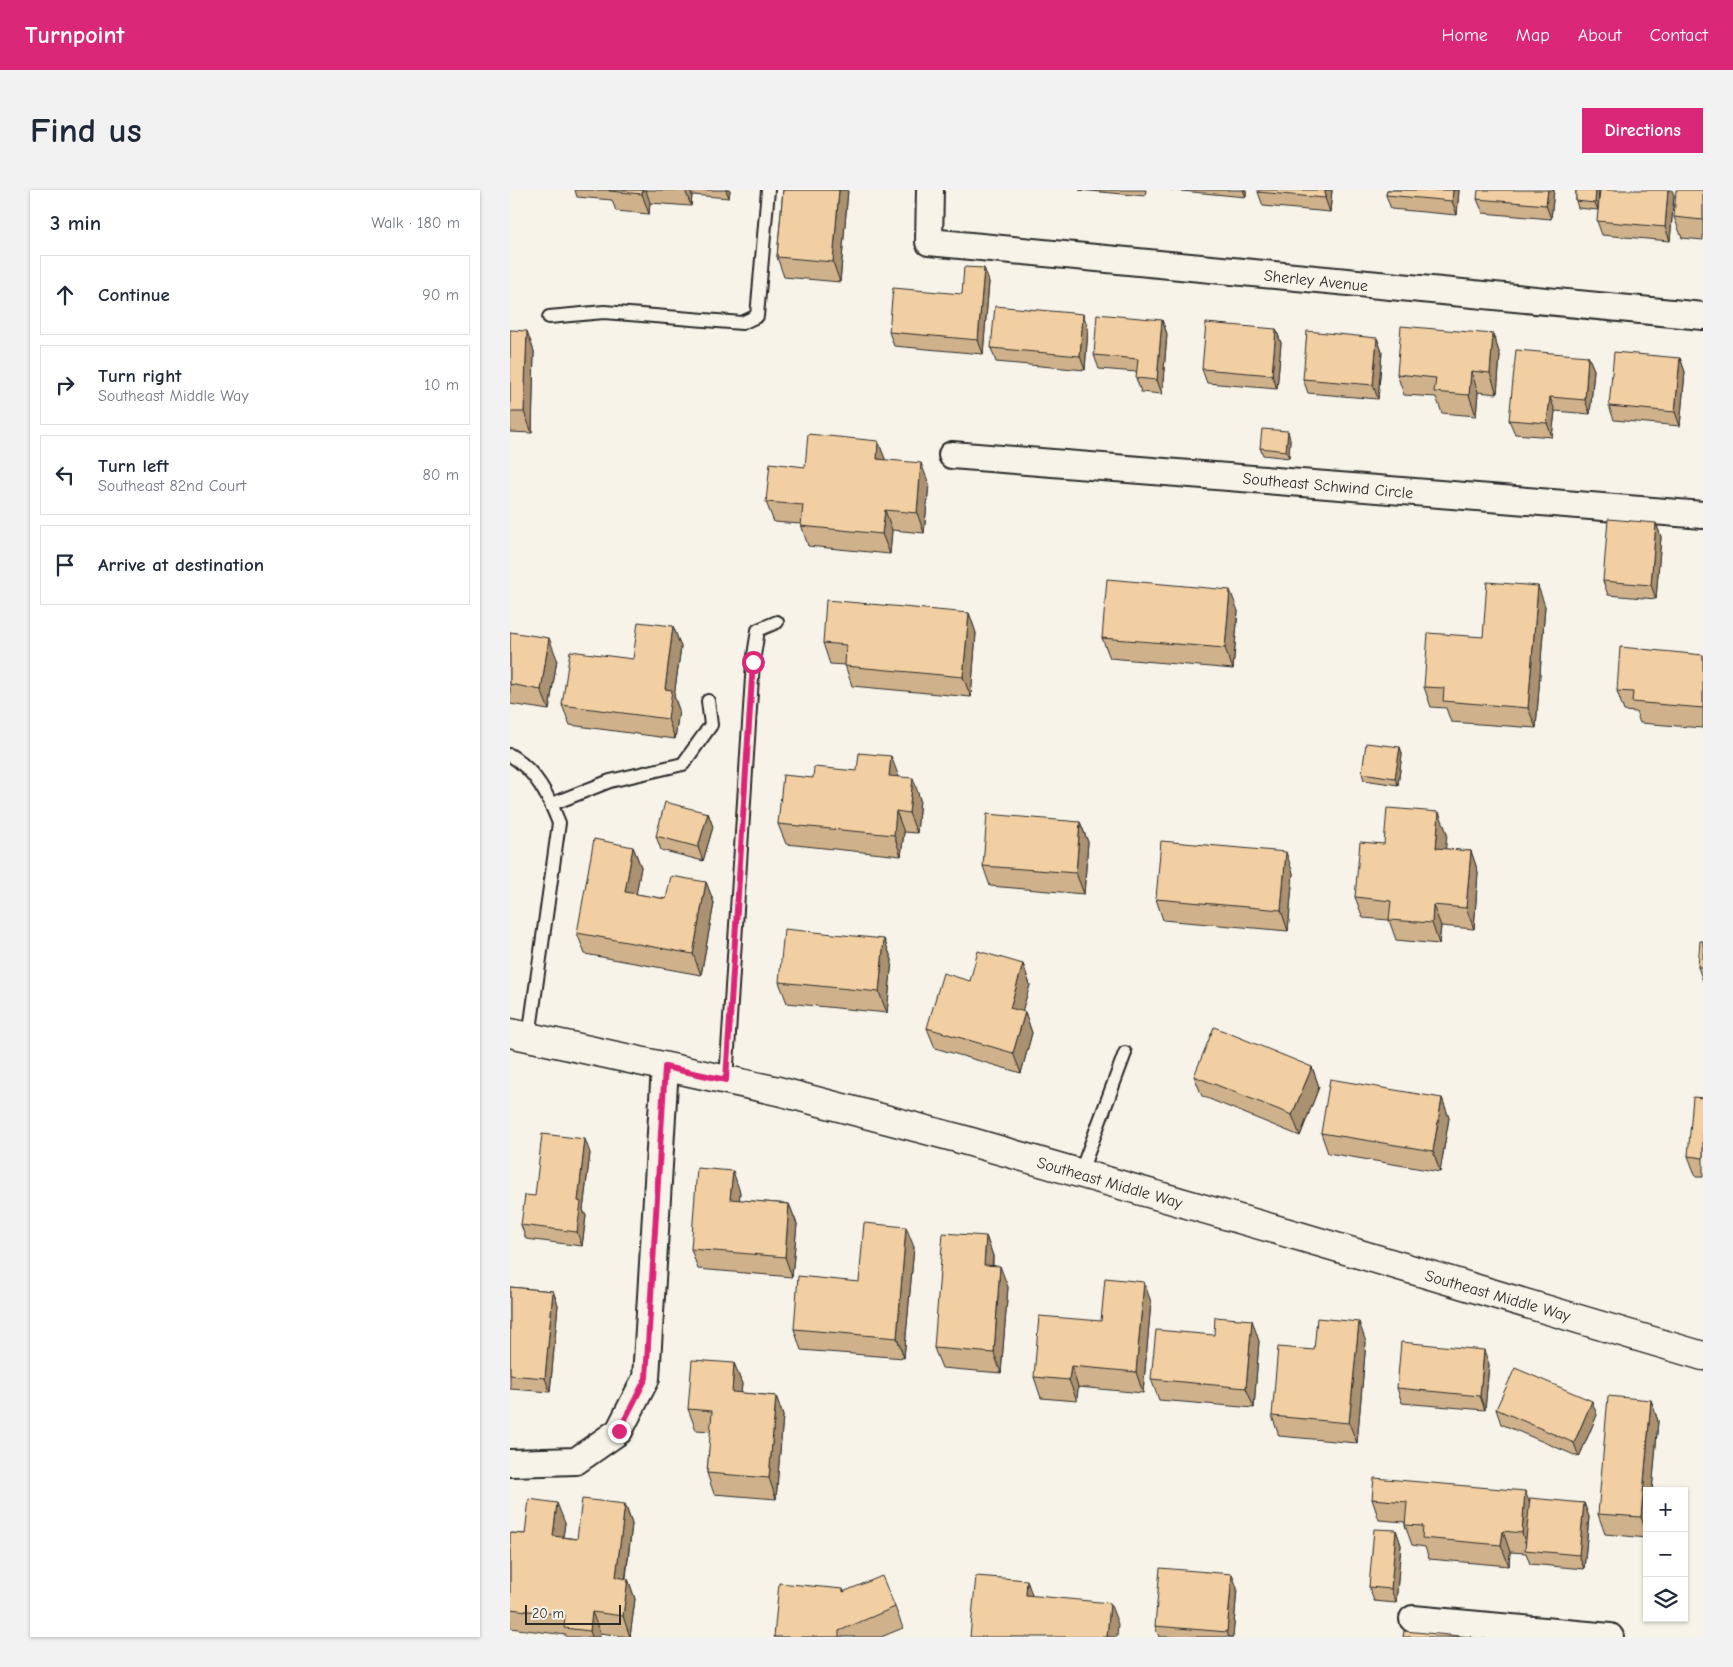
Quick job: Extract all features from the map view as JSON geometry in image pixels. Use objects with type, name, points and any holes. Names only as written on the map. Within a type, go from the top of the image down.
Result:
[{"type":"street","name":"Sherley Avenue","points":[[930,190],[929,242],[1703,316]]},
{"type":"street","name":"Southeast Schwind Circle","points":[[952,455],[1703,515]]},
{"type":"street","name":"Southeast Middle Way","points":[[519,1035],[778,1091],[1080,1174],[1703,1356]]},
{"type":"street","points":[[510,1463],[576,1461],[619,1431],[646,1378],[665,1067]]},
{"type":"street","points":[[1414,1619],[1610,1637]]},
{"type":"lane","points":[[549,317],[604,312],[742,323],[757,316],[768,190]]},
{"type":"lane","points":[[726,1080],[753,662],[758,630],[778,622]]},
{"type":"lane","points":[[552,804],[610,781],[683,764],[711,725],[708,701]]},
{"type":"lane","points":[[510,755],[524,764],[548,794],[559,823],[519,1035]]},
{"type":"lane","points":[[1080,1174],[1125,1053]]},
{"type":"building","points":[[642,190],[642,194],[609,191]]},
{"type":"building","points":[[783,190],[839,190],[833,262],[777,257]]},
{"type":"building","points":[[1258,190],[1325,190],[1325,198],[1258,192]]},
{"type":"building","points":[[1387,190],[1453,190],[1452,201],[1386,195]]},
{"type":"building","points":[[1478,190],[1548,190],[1546,205],[1477,199]]},
{"type":"building","points":[[1576,190],[1596,190],[1595,203],[1576,201]]},
{"type":"building","points":[[1600,190],[1668,190],[1665,227],[1597,221]]},
{"type":"building","points":[[1676,190],[1703,190],[1703,220],[1674,217]]},
{"type":"building","points":[[964,267],[984,268],[978,340],[889,332],[893,288],[962,294]]},
{"type":"building","points":[[995,306],[1083,314],[1080,356],[991,348]]},
{"type":"building","points":[[1097,314],[1162,320],[1157,380],[1136,378],[1138,359],[1094,355]]},
{"type":"building","points":[[1206,323],[1276,329],[1272,375],[1202,369]]},
{"type":"building","points":[[1401,326],[1493,334],[1490,373],[1471,371],[1469,395],[1434,392],[1436,378],[1397,374]]},
{"type":"building","points":[[510,330],[527,331],[524,412],[510,412]]},
{"type":"building","points":[[1307,331],[1377,338],[1373,385],[1303,379]]},
{"type":"building","points":[[1516,350],[1588,356],[1585,400],[1550,397],[1547,423],[1509,420]]},
{"type":"building","points":[[1614,352],[1680,358],[1675,412],[1609,406]]},
{"type":"building","points":[[1262,429],[1288,431],[1286,451],[1260,448]]},
{"type":"building","points":[[808,434],[878,441],[877,459],[921,463],[917,513],[885,510],[882,534],[801,526],[803,505],[766,502],[770,463],[805,467]]},
{"type":"building","points":[[1608,519],[1656,523],[1651,585],[1603,581]]},
{"type":"building","points":[[1107,579],[1230,590],[1225,648],[1102,638]]},
{"type":"building","points":[[1487,582],[1538,586],[1528,708],[1443,701],[1444,688],[1424,687],[1428,633],[1483,637]]},
{"type":"building","points":[[826,600],[969,613],[963,677],[845,666],[846,645],[823,643]]},
{"type":"building","points":[[638,622],[673,626],[665,689],[672,690],[668,719],[562,705],[570,651],[633,659]]},
{"type":"building","points":[[510,632],[549,638],[541,690],[510,684]]},
{"type":"building","points":[[1620,647],[1703,655],[1703,708],[1632,702],[1633,692],[1617,691]]},
{"type":"building","points":[[1366,743],[1400,747],[1395,778],[1362,773]]},
{"type":"building","points":[[859,753],[891,756],[889,776],[913,778],[909,813],[896,811],[894,835],[778,824],[783,775],[813,778],[814,767],[857,771]]},
{"type":"building","points":[[665,802],[708,813],[698,847],[656,836]]},
{"type":"building","points":[[1387,808],[1439,812],[1436,848],[1471,851],[1466,908],[1433,905],[1432,923],[1389,920],[1391,901],[1355,897],[1360,842],[1384,844]]},
{"type":"building","points":[[987,814],[1080,822],[1076,873],[983,866]]},
{"type":"building","points":[[594,839],[633,847],[625,892],[666,899],[671,876],[706,882],[693,954],[577,933]]},
{"type":"building","points":[[1161,841],[1286,852],[1281,910],[1156,899]]},
{"type":"building","points":[[784,929],[884,939],[879,992],[779,982]]},
{"type":"building","points":[[1700,941],[1703,941],[1703,967],[1698,967]]},
{"type":"building","points":[[978,951],[1023,964],[1010,1008],[1025,1012],[1013,1053],[927,1028],[943,973],[970,981]]},
{"type":"building","points":[[1214,1027],[1312,1067],[1292,1115],[1194,1076]]},
{"type":"building","points":[[1330,1079],[1442,1098],[1433,1151],[1321,1133]]},
{"type":"building","points":[[1693,1097],[1703,1098],[1703,1158],[1688,1156]]},
{"type":"building","points":[[542,1134],[585,1139],[578,1201],[581,1202],[577,1232],[521,1225],[525,1195],[535,1196]]},
{"type":"building","points":[[697,1168],[733,1171],[730,1199],[789,1204],[785,1257],[691,1249]]},
{"type":"building","points":[[864,1223],[906,1227],[897,1338],[794,1329],[798,1276],[859,1282]]},
{"type":"building","points":[[943,1233],[986,1236],[984,1265],[1000,1266],[994,1353],[934,1348]]},
{"type":"building","points":[[1105,1278],[1144,1282],[1136,1372],[1071,1366],[1069,1380],[1034,1377],[1039,1316],[1101,1321]]},
{"type":"building","points":[[510,1287],[553,1291],[545,1378],[510,1375]]},
{"type":"building","points":[[1215,1317],[1252,1320],[1246,1388],[1151,1379],[1156,1330],[1214,1335]]},
{"type":"building","points":[[1317,1318],[1359,1322],[1349,1423],[1272,1416],[1278,1347],[1314,1350]]},
{"type":"building","points":[[1401,1342],[1484,1350],[1480,1396],[1397,1388]]},
{"type":"building","points":[[692,1360],[734,1363],[732,1392],[776,1396],[769,1478],[707,1473],[712,1411],[688,1409]]},
{"type":"building","points":[[1515,1368],[1592,1401],[1574,1443],[1496,1409]]},
{"type":"building","points":[[1608,1396],[1651,1400],[1641,1517],[1598,1514]]},
{"type":"building","points":[[1374,1478],[1525,1491],[1522,1533],[1503,1531],[1501,1545],[1422,1538],[1423,1526],[1405,1525],[1407,1502],[1372,1499]]},
{"type":"building","points":[[1530,1498],[1584,1503],[1579,1555],[1525,1550]]},
{"type":"building","points":[[529,1499],[557,1503],[553,1536],[577,1539],[582,1499],[625,1504],[616,1577],[628,1579],[623,1616],[592,1612],[590,1631],[564,1628],[565,1615],[510,1609],[510,1533],[525,1534]]},
{"type":"building","points":[[1374,1529],[1396,1530],[1391,1589],[1369,1587]]},
{"type":"building","points":[[1160,1568],[1232,1574],[1227,1632],[1155,1626]]},
{"type":"building","points":[[882,1576],[895,1607],[839,1631],[839,1637],[774,1637],[779,1583],[843,1589],[843,1592]]},
{"type":"building","points":[[976,1576],[1027,1580],[1026,1595],[1110,1603],[1107,1637],[970,1637]]},
{"type":"building","points":[[1404,1631],[1471,1637],[1403,1637]]},
{"type":"route","points":[[619,1431],[646,1378],[665,1067],[726,1080],[753,662]]}]
